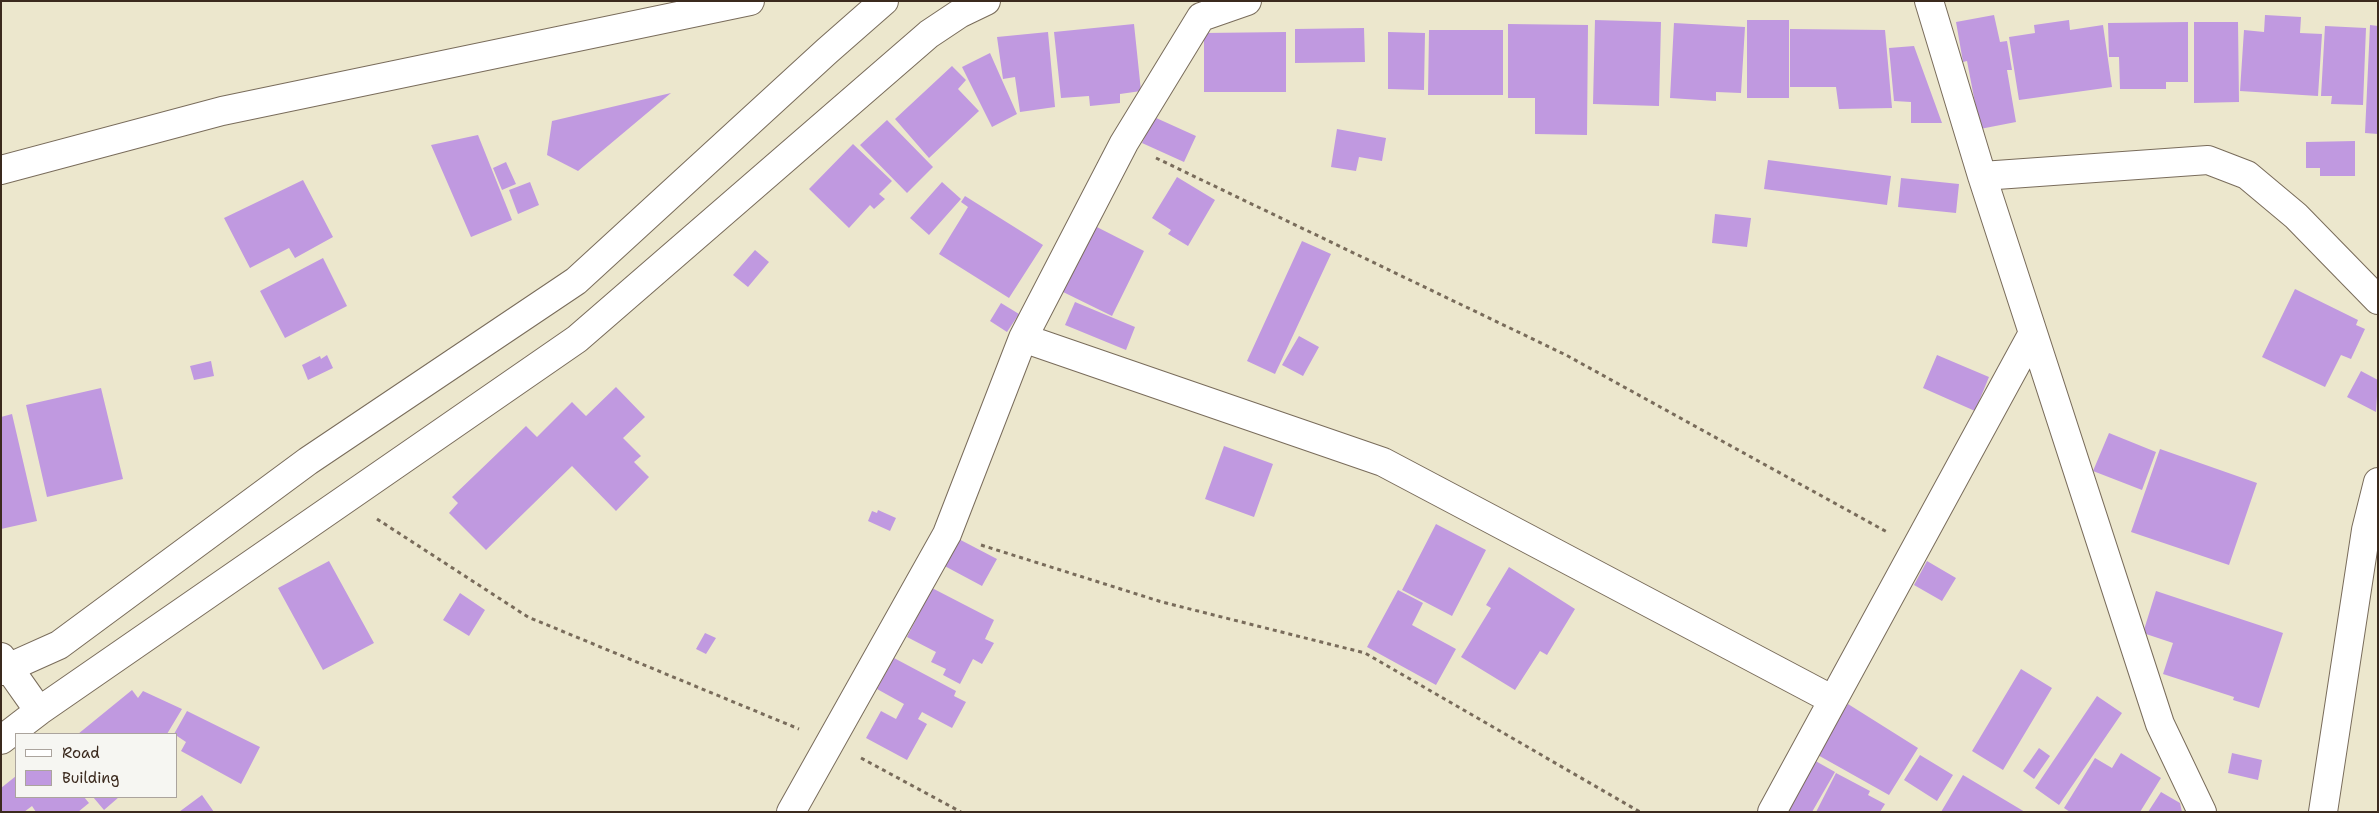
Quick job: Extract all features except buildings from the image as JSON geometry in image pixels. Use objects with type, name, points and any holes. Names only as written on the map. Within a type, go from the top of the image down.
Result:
[{"type":"street","points":[[1,170],[222,111],[750,1]]},
{"type":"street","points":[[1,740],[38,712],[577,339],[929,34],[959,14],[986,1]]},
{"type":"street","points":[[791,812],[947,534],[1023,338],[1124,143],[1200,16],[1247,1]]},
{"type":"street","points":[[1929,1],[1982,176],[2160,724],[2202,812]]},
{"type":"street","points":[[38,712],[4,666],[59,645],[308,461],[576,281],[827,51],[876,3]]},
{"type":"street","points":[[1982,176],[2208,160],[2247,174],[2296,216],[2378,300]]},
{"type":"street","points":[[1772,812],[2033,332]]},
{"type":"street","points":[[1023,338],[1383,462],[1832,700]]},
{"type":"street","points":[[2324,812],[2366,530],[2378,482]]},
{"type":"path","points":[[1124,143],[1566,356],[1916,548]]},
{"type":"path","points":[[346,499],[528,617],[831,742],[961,812]]},
{"type":"path","points":[[947,534],[1162,602],[1366,653],[1640,812]]}]
